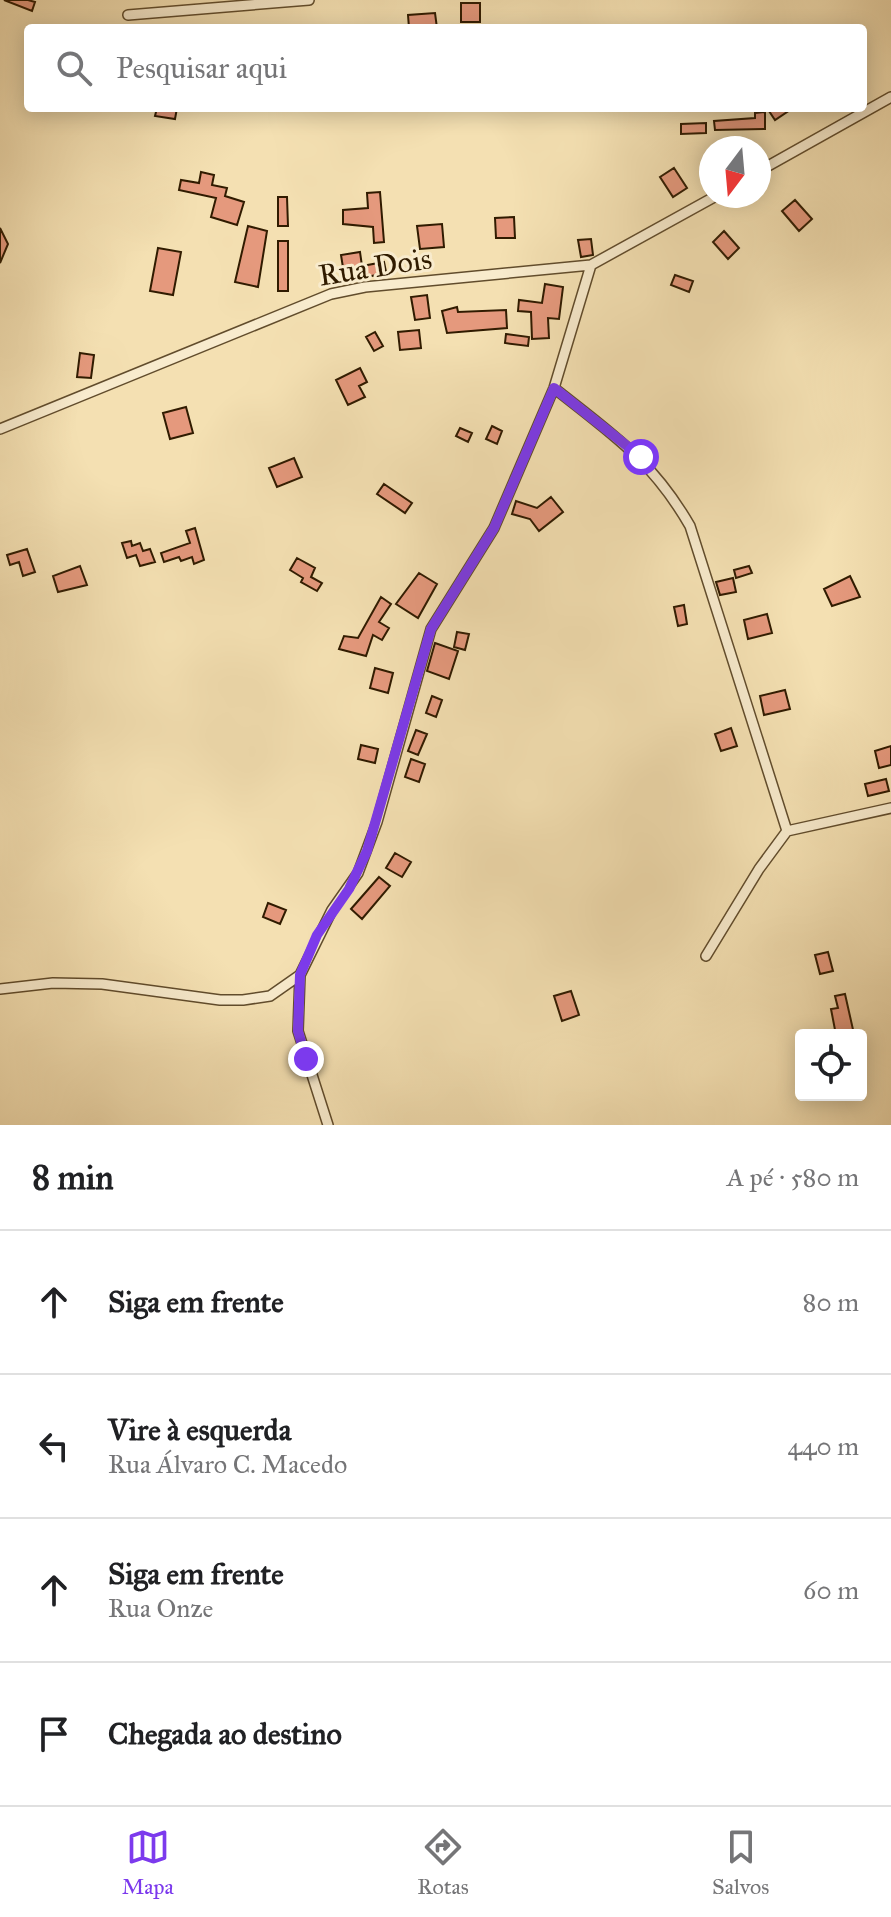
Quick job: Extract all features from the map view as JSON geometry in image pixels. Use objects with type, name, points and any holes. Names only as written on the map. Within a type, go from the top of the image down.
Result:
[{"type":"street","points":[[128,15],[309,0]]},
{"type":"street","points":[[867,110],[891,97]]},
{"type":"street","points":[[771,164],[864,112]]},
{"type":"street","name":"Rua Dois","points":[[0,429],[331,294],[365,287],[591,265],[699,205]]},
{"type":"street","points":[[328,1125],[298,1031],[300,975],[317,935],[349,889],[367,851],[431,629],[494,528],[554,388],[591,265]]},
{"type":"street","points":[[554,388],[641,457],[668,487],[690,526],[787,831]]},
{"type":"street","points":[[706,956],[759,869],[787,831],[891,808]]},
{"type":"street","points":[[0,989],[53,983],[102,984],[220,1000],[243,1000],[270,996],[300,975]]},
{"type":"building","points":[[4,0],[28,0],[35,2],[32,11]]},
{"type":"building","points":[[461,3],[480,3],[480,22],[461,22]]},
{"type":"building","points":[[435,13],[436,24],[409,24],[408,15]]},
{"type":"building","points":[[156,112],[176,112],[175,119],[155,116]]},
{"type":"building","points":[[765,112],[765,129],[715,130],[714,121],[755,118],[755,113]]},
{"type":"building","points":[[770,112],[787,112],[775,120]]},
{"type":"building","points":[[706,123],[706,133],[681,134],[681,124]]},
{"type":"building","points":[[674,168],[687,188],[673,197],[660,177]]},
{"type":"building","points":[[201,172],[214,175],[212,185],[227,188],[225,196],[244,202],[237,225],[211,217],[216,198],[179,190],[181,180],[199,183]]},
{"type":"building","points":[[380,192],[384,242],[374,243],[373,227],[343,224],[343,210],[368,208],[367,193]]},
{"type":"building","points":[[278,197],[287,197],[288,226],[278,226]]},
{"type":"building","points":[[795,200],[812,219],[799,231],[782,211]]},
{"type":"building","points":[[514,217],[515,238],[496,238],[495,218]]},
{"type":"building","points":[[442,224],[444,247],[420,249],[417,226]]},
{"type":"building","points":[[248,226],[267,231],[258,287],[235,282]]},
{"type":"building","points":[[0,228],[8,244],[0,263]]},
{"type":"building","points":[[724,231],[739,248],[728,259],[713,242]]},
{"type":"building","points":[[591,239],[593,255],[581,257],[578,240]]},
{"type":"building","points":[[278,241],[288,241],[288,291],[278,291]]},
{"type":"building","points":[[158,248],[181,252],[173,295],[150,291]]},
{"type":"building","points":[[360,252],[362,266],[384,262],[387,277],[378,278],[378,275],[345,280],[341,255]]},
{"type":"building","points":[[675,275],[693,281],[689,292],[671,285]]},
{"type":"building","points":[[545,284],[563,287],[559,319],[548,318],[549,338],[532,339],[531,312],[518,311],[519,300],[542,303]]},
{"type":"building","points":[[427,295],[430,318],[415,320],[411,297]]},
{"type":"building","points":[[457,307],[458,312],[506,310],[507,328],[447,333],[442,311]]},
{"type":"building","points":[[419,330],[421,348],[400,350],[398,332]]},
{"type":"building","points":[[375,332],[383,346],[374,351],[366,337]]},
{"type":"building","points":[[506,334],[529,337],[528,346],[505,343]]},
{"type":"building","points":[[80,353],[94,355],[91,378],[77,377]]},
{"type":"building","points":[[360,368],[367,382],[359,386],[365,397],[348,405],[336,380]]},
{"type":"building","points":[[186,407],[193,433],[170,439],[163,413]]},
{"type":"building","points":[[492,426],[502,431],[497,444],[486,439]]},
{"type":"building","points":[[460,428],[472,433],[468,442],[456,436]]},
{"type":"building","points":[[294,458],[302,477],[277,487],[269,468]]},
{"type":"building","points":[[384,484],[412,503],[405,513],[377,494]]},
{"type":"building","points":[[551,497],[563,512],[539,531],[530,519],[512,514],[516,501],[537,508]]},
{"type":"building","points":[[195,528],[204,560],[194,564],[192,557],[181,561],[179,557],[164,562],[161,553],[190,543],[186,531]]},
{"type":"building","points":[[131,541],[132,546],[140,543],[143,551],[150,549],[155,562],[140,566],[136,555],[127,558],[122,543]]},
{"type":"building","points":[[27,549],[35,572],[23,576],[19,562],[10,565],[7,555]]},
{"type":"building","points":[[297,558],[315,568],[311,577],[322,583],[317,591],[301,582],[303,578],[290,570]]},
{"type":"building","points":[[80,566],[87,585],[58,592],[53,576]]},
{"type":"building","points":[[749,566],[752,573],[736,578],[734,570]]},
{"type":"building","points":[[419,573],[437,584],[418,618],[396,604]]},
{"type":"building","points":[[850,576],[860,597],[832,606],[824,589]]},
{"type":"building","points":[[733,578],[736,592],[720,595],[716,582]]},
{"type":"building","points":[[381,597],[391,604],[379,622],[389,628],[382,640],[373,635],[366,656],[339,649],[344,636],[358,638]]},
{"type":"building","points":[[684,605],[687,624],[678,626],[674,607]]},
{"type":"building","points":[[767,614],[772,633],[748,639],[744,620]]},
{"type":"building","points":[[457,632],[469,634],[465,650],[454,647]]},
{"type":"building","points":[[435,643],[458,651],[449,679],[427,671]]},
{"type":"building","points":[[375,668],[393,673],[388,693],[370,688]]},
{"type":"building","points":[[785,690],[790,709],[764,715],[760,696]]},
{"type":"building","points":[[432,696],[442,700],[436,717],[426,713]]},
{"type":"building","points":[[731,728],[737,746],[721,751],[715,734]]},
{"type":"building","points":[[416,730],[427,734],[418,755],[408,751]]},
{"type":"building","points":[[361,745],[378,749],[375,763],[358,759]]},
{"type":"building","points":[[891,746],[891,765],[879,768],[875,751]]},
{"type":"building","points":[[411,759],[425,764],[419,782],[405,777]]},
{"type":"building","points":[[886,779],[889,791],[868,796],[865,784]]},
{"type":"building","points":[[395,853],[411,862],[402,877],[386,868]]},
{"type":"building","points":[[379,877],[390,886],[362,919],[351,909]]},
{"type":"building","points":[[268,903],[286,910],[280,924],[263,917]]},
{"type":"building","points":[[828,952],[833,971],[820,974],[815,955]]},
{"type":"building","points":[[571,991],[579,1015],[562,1021],[554,996]]},
{"type":"building","points":[[845,994],[853,1029],[835,1029],[831,1009],[838,1008],[835,996]]},
{"type":"route","points":[[306,1059],[298,1031],[300,975],[317,935],[349,889],[367,851],[431,629],[483,550],[554,388],[641,457]]}]
